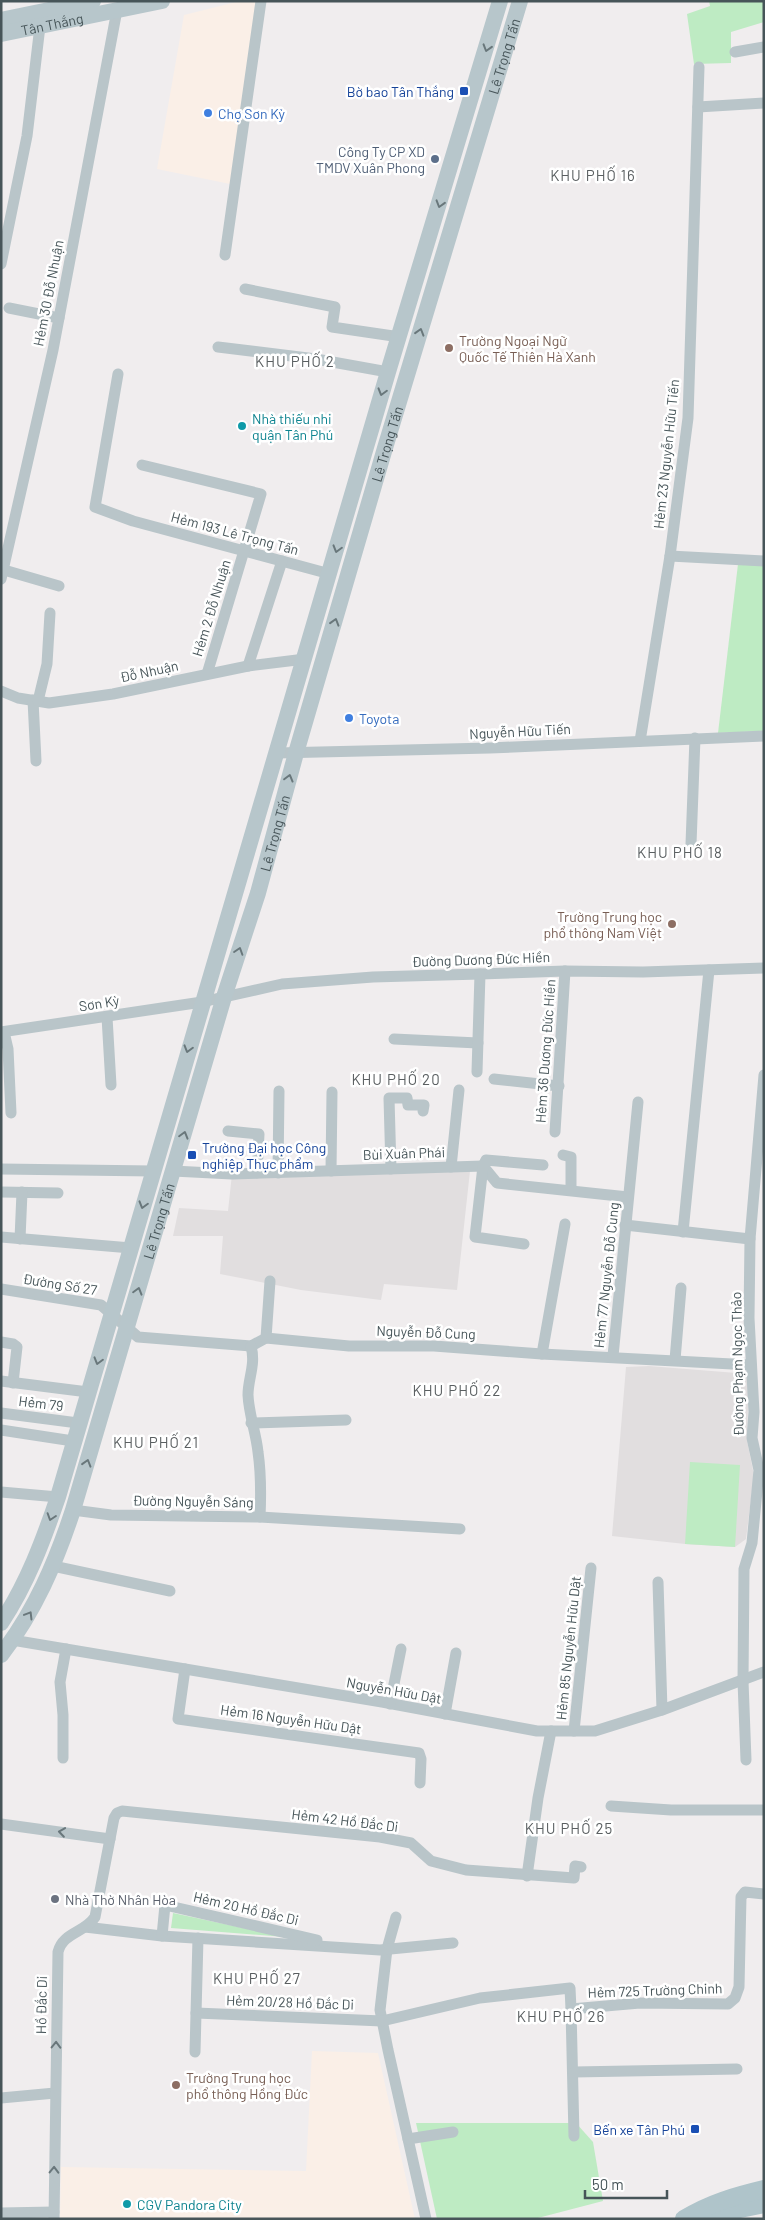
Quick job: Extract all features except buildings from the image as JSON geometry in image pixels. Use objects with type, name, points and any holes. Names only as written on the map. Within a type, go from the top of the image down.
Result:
[{"type":"main road","name":"Tân Thắng","points":[[61,10],[93,1]]},
{"type":"main road","name":"Tân Thắng","points":[[1,20],[61,10],[117,10],[162,1]]},
{"type":"main road","name":"Lê Trọng Tấn","points":[[1,1623],[11,1608],[35,1559],[58,1497],[78,1423],[305,659],[388,372],[500,1]]},
{"type":"main road","name":"Lê Trọng Tấn","points":[[1,1655],[34,1606],[53,1566],[73,1510],[224,997],[258,893],[296,753],[520,1]]},
{"type":"main road","name":"Tân Thắng","points":[[1,34],[37,13]]},
{"type":"main road","points":[[684,2219],[706,2206],[733,2196],[764,2189]]},
{"type":"main road","points":[[691,2219],[764,2204]]},
{"type":"street","points":[[225,255],[261,1]]},
{"type":"street","name":"Hẻm 30 Đỗ Nhuận","points":[[3,574],[59,318],[117,10]]},
{"type":"street","points":[[1,264],[26,136],[37,13]]},
{"type":"street","points":[[735,52],[764,47]]},
{"type":"street","name":"Hẻm 23 Nguyễn Hữu Tiến","points":[[640,741],[670,556],[688,418],[699,67]]},
{"type":"street","points":[[698,107],[764,103]]},
{"type":"street","points":[[245,289],[335,307],[332,327],[400,337]]},
{"type":"street","points":[[9,308],[59,318]]},
{"type":"street","points":[[218,347],[316,359],[388,372]]},
{"type":"street","name":"Hẻm 193 Lê Trọng Tấn","points":[[118,374],[95,507],[132,521],[330,574]]},
{"type":"street","name":"Hẻm 2 Đỗ Nhuận","points":[[142,465],[260,494],[245,551],[207,674]]},
{"type":"street","points":[[670,556],[764,561]]},
{"type":"street","points":[[248,666],[282,561]]},
{"type":"street","points":[[3,574],[59,586]]},
{"type":"street","points":[[36,762],[36,701],[47,664],[50,614]]},
{"type":"street","name":"Đỗ Nhuận","points":[[1,692],[49,703],[112,694],[248,666],[305,659]]},
{"type":"street","name":"Nguyễn Hữu Tiến","points":[[277,753],[481,749],[764,736]]},
{"type":"street","points":[[691,844],[695,738]]},
{"type":"street","name":"Đường Dương Đức Hiền","points":[[202,1002],[282,984],[372,977],[565,971],[644,972],[764,968]]},
{"type":"street","points":[[684,1232],[709,970]]},
{"type":"street","name":"Hẻm 36 Dương Đức Hiền","points":[[555,1132],[565,971]]},
{"type":"street","points":[[478,1072],[480,974]]},
{"type":"street","name":"Sơn Kỳ","points":[[2,1032],[107,1018],[202,1002]]},
{"type":"street","points":[[107,1018],[111,1085]]},
{"type":"street","points":[[2,1032],[8,1049],[10,1112]]},
{"type":"street","points":[[394,1039],[478,1043]]},
{"type":"street","name":"Đường Phạm Ngọc Thảo","points":[[746,1760],[743,1681],[744,1569],[752,1543],[762,1469],[752,1438],[754,1412],[748,1318],[750,1245],[764,1076]]},
{"type":"street","points":[[494,1079],[559,1086]]},
{"type":"street","points":[[451,1167],[459,1090]]},
{"type":"street","points":[[278,1173],[279,1091]]},
{"type":"street","points":[[331,1171],[332,1092]]},
{"type":"street","points":[[391,1169],[389,1098],[407,1098],[408,1105],[424,1105],[423,1111]]},
{"type":"street","name":"Hẻm 77 Nguyễn Đỗ Cung","points":[[613,1356],[638,1102]]},
{"type":"street","points":[[228,1131],[259,1134],[256,1174]]},
{"type":"street","points":[[563,1155],[571,1157],[571,1190]]},
{"type":"street","name":"Bùi Xuân Phái","points":[[173,1172],[256,1174],[483,1166],[486,1160],[543,1165]]},
{"type":"street","points":[[483,1166],[497,1182],[628,1197]]},
{"type":"street","points":[[483,1166],[475,1237],[524,1244]]},
{"type":"street","points":[[1,1169],[153,1171]]},
{"type":"street","points":[[1,1192],[58,1193]]},
{"type":"street","points":[[20,1239],[22,1192]]},
{"type":"street","points":[[542,1354],[565,1224]]},
{"type":"street","points":[[625,1225],[684,1232],[750,1245],[764,1251]]},
{"type":"street","points":[[1,1237],[130,1248]]},
{"type":"street","points":[[111,1314],[138,1337],[250,1346],[266,1338],[270,1281]]},
{"type":"street","points":[[675,1360],[681,1288]]},
{"type":"street","name":"Đường Số 27","points":[[1,1289],[101,1305],[111,1314]]},
{"type":"street","name":"Nguyễn Đỗ Cung","points":[[266,1338],[350,1346],[434,1346],[542,1354],[613,1356],[750,1365]]},
{"type":"street","points":[[1,1342],[13,1344],[17,1348],[7,1382],[88,1392]]},
{"type":"street","name":"Đường Nguyễn Sáng","points":[[73,1510],[112,1515],[260,1517],[258,1451],[251,1423],[248,1393],[252,1375],[253,1355],[250,1346]]},
{"type":"street","name":"Hẻm 79","points":[[1,1413],[78,1423]]},
{"type":"street","points":[[251,1423],[346,1420]]},
{"type":"street","points":[[1,1430],[73,1441]]},
{"type":"street","points":[[1,1492],[58,1497]]},
{"type":"street","points":[[260,1517],[460,1529]]},
{"type":"street","points":[[53,1566],[170,1591]]},
{"type":"street","name":"Hẻm 85 Nguyễn Hữu Dật","points":[[574,1731],[591,1568]]},
{"type":"street","points":[[658,1582],[662,1710]]},
{"type":"street","name":"Nguyễn Hữu Dật","points":[[12,1640],[537,1731],[595,1731],[662,1710],[764,1672]]},
{"type":"street","points":[[390,1704],[401,1649]]},
{"type":"street","points":[[63,1758],[63,1715],[60,1682],[66,1650]]},
{"type":"street","points":[[445,1714],[456,1653]]},
{"type":"street","name":"Hẻm 16 Nguyễn Hữu Dật","points":[[185,1669],[178,1719],[419,1753],[421,1759],[420,1783]]},
{"type":"street","points":[[527,1876],[538,1798],[551,1731]]},
{"type":"street","points":[[611,1806],[671,1810],[764,1810]]},
{"type":"street","name":"Hẻm 42 Hồ Đắc Di","points":[[117,1813],[122,1811],[380,1838],[411,1844],[431,1861],[458,1868],[527,1876],[574,1878],[575,1866],[582,1867]]},
{"type":"street","name":"Hồ Đắc Di","points":[[54,2215],[58,1952],[64,1940],[93,1921],[97,1912],[114,1818],[117,1813]]},
{"type":"street","points":[[1,1824],[110,1839]]},
{"type":"street","name":"Hẻm 725 Trường Chinh","points":[[382,2021],[480,1998],[570,1988],[571,2009],[640,2003],[728,2004],[735,1998],[739,1987],[742,1897],[745,1892],[764,1894]]},
{"type":"street","name":"Hẻm 20 Hồ Đắc Di","points":[[162,1936],[165,1905],[350,1948]]},
{"type":"street","points":[[396,1917],[387,1949],[380,2010],[426,2219]]},
{"type":"street","name":"Hẻm 20 Hồ Đắc Di","points":[[85,1927],[162,1936],[350,1948],[387,1949],[453,1943]]},
{"type":"street","points":[[194,2052],[198,1938]]},
{"type":"street","points":[[571,2009],[574,2072],[574,2136]]},
{"type":"street","name":"Hẻm 20/28 Hồ Đắc Di","points":[[196,2013],[382,2021]]},
{"type":"street","points":[[574,2072],[737,2069]]},
{"type":"street","points":[[1,2098],[55,2093]]},
{"type":"street","points":[[408,2139],[453,2132]]},
{"type":"street","points":[[1,2213],[54,2215]]},
{"type":"shaded area","points":[[240,1],[265,1],[235,185],[157,169],[184,15]]},
{"type":"shaded area","points":[[470,1171],[457,1290],[384,1284],[381,1300],[301,1290],[220,1274],[223,1236],[173,1236],[179,1208],[228,1211],[232,1174]]},
{"type":"shaded area","points":[[649,1366],[749,1374],[747,1441],[754,1475],[746,1539],[735,1547],[612,1536],[626,1367]]},
{"type":"shaded area","points":[[312,2051],[378,2053],[415,2219],[60,2219],[61,2167],[306,2171]]},
{"type":"green space","points":[[709,1],[764,1],[764,22],[731,32],[731,63],[694,64],[687,14],[710,6]]},
{"type":"green space","points":[[738,564],[764,565],[764,731],[718,733]]},
{"type":"green space","points":[[690,1462],[740,1465],[735,1547],[685,1544]]},
{"type":"green space","points":[[173,1913],[285,1937],[171,1928]]},
{"type":"green space","points":[[416,2123],[576,2123],[593,2142],[603,2201],[534,2219],[437,2219]]},
{"type":"place","name":"Bờ bao Tân Thắng","points":[[464,91]]},
{"type":"place","name":"Chợ Sơn Kỳ","points":[[208,113]]},
{"type":"place","name":"Công Ty CP XD TMDV Xuân Phong","points":[[435,159]]},
{"type":"place","name":"Trường Ngoại Ngữ Quốc Tế Thiên Hà Xanh","points":[[449,348]]},
{"type":"place","name":"Nhà thiếu nhi quận Tân Phú","points":[[242,426]]},
{"type":"place","name":"Toyota","points":[[349,718]]},
{"type":"place","name":"Trường Trung học phổ thông Nam Việt","points":[[672,924]]},
{"type":"place","name":"Trường Đại học Công nghiệp Thực phẩm","points":[[192,1155]]},
{"type":"place","name":"Nhà Thờ Nhân Hòa","points":[[55,1899]]},
{"type":"place","name":"Trường Trung học phổ thông Hồng Đức","points":[[176,2085]]},
{"type":"place","name":"Bến xe Tân Phú","points":[[695,2129]]},
{"type":"place","name":"CGV Pandora City","points":[[127,2204]]},
{"type":"district","name":"KHU PHỐ 16","points":[[593,175]]},
{"type":"district","name":"KHU PHỐ 2","points":[[295,361]]},
{"type":"district","name":"KHU PHỐ 18","points":[[680,852]]},
{"type":"district","name":"KHU PHỐ 20","points":[[396,1079]]},
{"type":"district","name":"KHU PHỐ 22","points":[[457,1390]]},
{"type":"district","name":"KHU PHỐ 21","points":[[156,1442]]},
{"type":"district","name":"KHU PHỐ 25","points":[[569,1828]]},
{"type":"district","name":"KHU PHỐ 27","points":[[257,1978]]},
{"type":"district","name":"KHU PHỐ 26","points":[[561,2016]]}]
